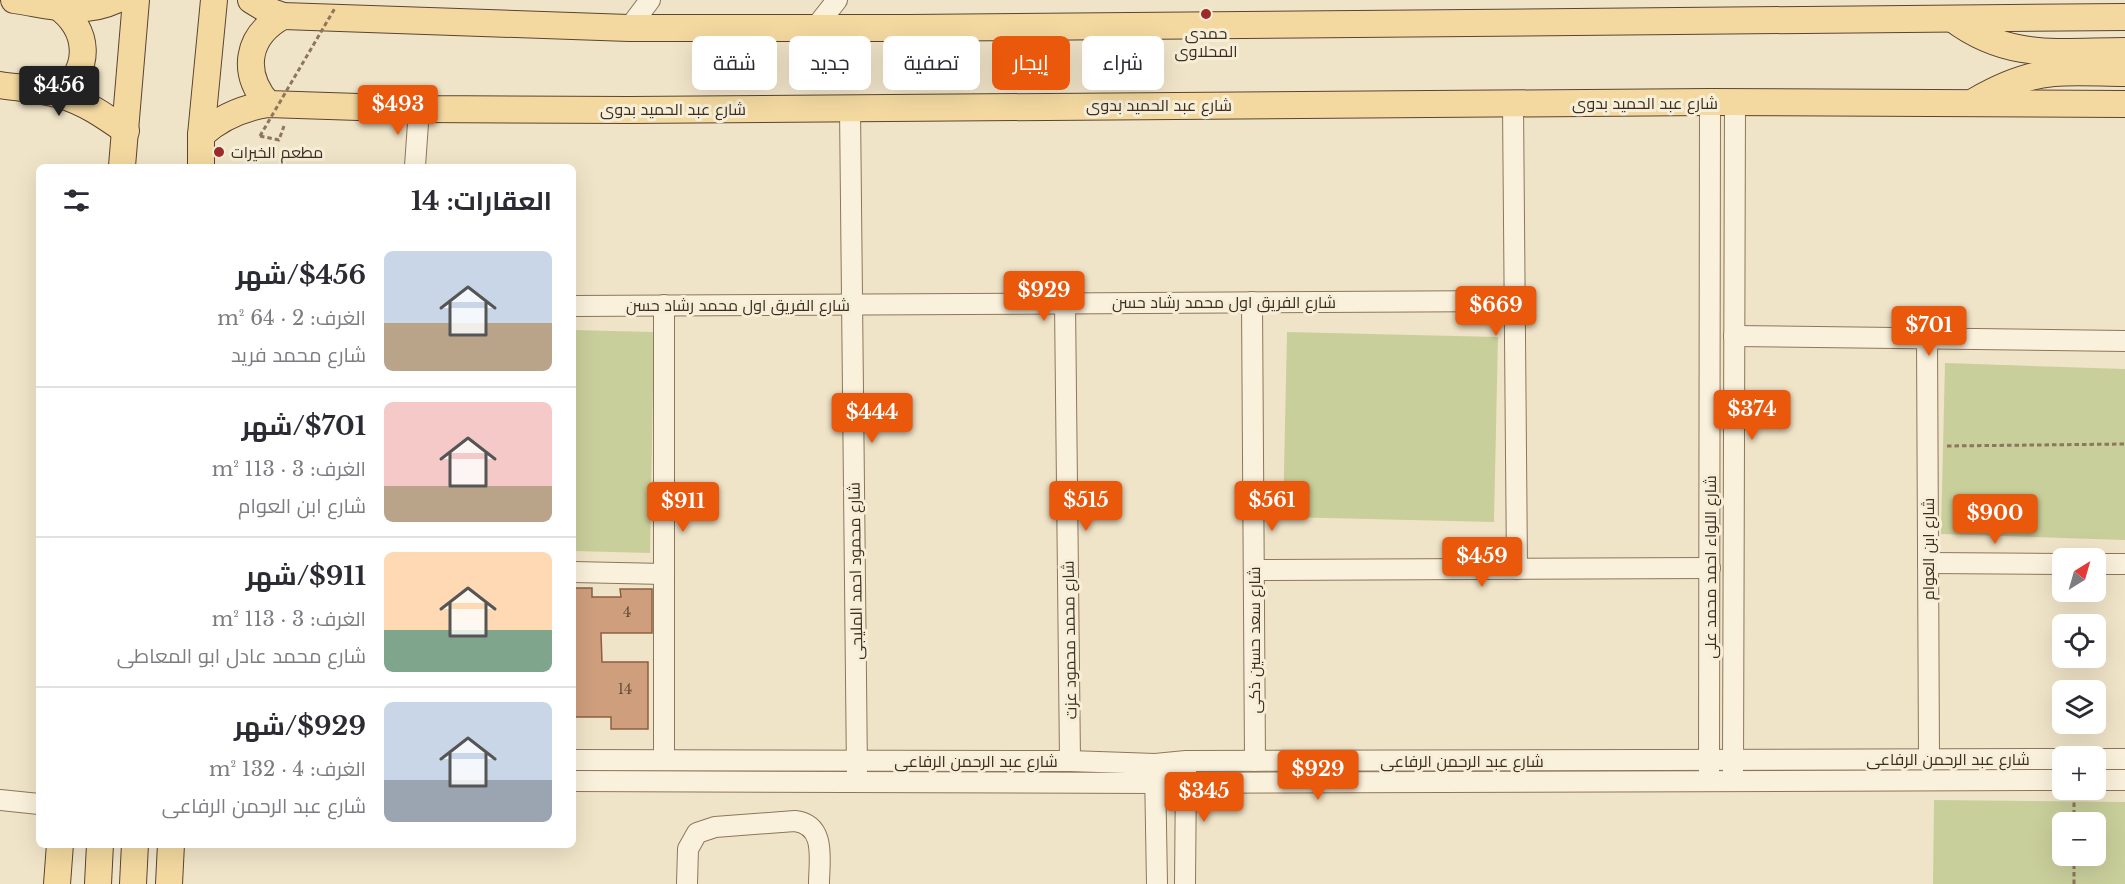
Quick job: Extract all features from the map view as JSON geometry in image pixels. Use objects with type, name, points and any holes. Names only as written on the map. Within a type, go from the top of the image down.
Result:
[{"type":"main road","points":[[14,0],[87,9],[101,7],[116,0]]},
{"type":"main road","points":[[122,164],[136,0]]},
{"type":"main road","points":[[201,164],[201,135],[214,0]]},
{"type":"main road","points":[[251,0],[283,16],[629,28],[2125,17]]},
{"type":"main road","points":[[57,6],[77,27],[83,55],[78,73],[67,88],[59,94]]},
{"type":"main road","points":[[268,104],[252,77],[252,56],[254,46],[266,28],[283,16]]},
{"type":"main road","points":[[1953,19],[1980,36],[2009,47],[2044,51],[2125,51]]},
{"type":"main road","points":[[1972,103],[2005,85],[2037,75],[2125,73]]},
{"type":"main road","points":[[0,85],[59,94],[88,106],[126,131]]},
{"type":"main road","name":"شارع عبد الحميد بدوى","points":[[201,135],[232,114],[268,104],[419,109],[1722,102],[2125,104]]},
{"type":"main road","points":[[57,884],[60,848]]},
{"type":"main road","points":[[98,884],[100,848]]},
{"type":"main road","points":[[133,884],[135,848]]},
{"type":"main road","points":[[169,884],[171,848]]},
{"type":"street","points":[[629,28],[650,0]]},
{"type":"street","points":[[815,28],[837,0]]},
{"type":"street","name":"شارع اللواء احمد محمد على","points":[[1722,102],[1734,336],[1733,780]]},
{"type":"street","name":"شارع اللواء احمد محمد على","points":[[1709,780],[1710,568],[1722,102]]},
{"type":"street","points":[[1513,104],[1517,569]]},
{"type":"street","name":"شارع محمود احمد المليجى","points":[[850,108],[857,782]]},
{"type":"street","points":[[415,164],[419,109]]},
{"type":"street","name":"شارع الفريق اول محمد رشاد حسن","points":[[576,306],[1514,301]]},
{"type":"street","name":"شارع سعد حسين ذكى","points":[[1252,302],[1256,761]]},
{"type":"street","name":"شارع محمد محمود عزت","points":[[1065,303],[1070,761]]},
{"type":"street","points":[[664,305],[664,760]]},
{"type":"street","points":[[1734,336],[2125,341]]},
{"type":"street","name":"شارع ابن العوام","points":[[1927,338],[1929,759]]},
{"type":"street","points":[[1928,564],[2052,564]]},
{"type":"street","points":[[2106,564],[2125,564]]},
{"type":"street","points":[[1254,570],[1710,568]]},
{"type":"street","points":[[576,572],[664,574]]},
{"type":"street","name":"شارع عبد الرحمن الرفاعى","points":[[576,780],[857,782],[1155,773],[1186,761],[2052,759]]},
{"type":"street","points":[[2106,759],[2125,759]]},
{"type":"street","name":"شارع عبد الرحمن الرفاعى","points":[[576,760],[1070,761],[1155,773],[1186,783],[2052,780]]},
{"type":"street","points":[[1185,884],[1186,761]]},
{"type":"street","points":[[1155,773],[1157,884]]},
{"type":"street","points":[[2106,780],[2125,780]]},
{"type":"street","points":[[0,800],[36,804]]},
{"type":"street","points":[[687,884],[688,849],[698,833],[706,828],[795,821],[807,824],[817,834],[819,884]]},
{"type":"path","points":[[279,140],[260,136],[335,8]]},
{"type":"path","points":[[1928,446],[2125,444]]},
{"type":"path","points":[[2074,866],[2074,884]]},
{"type":"green space","points":[[576,330],[654,332],[650,553],[576,551]]},
{"type":"green space","points":[[1287,332],[1498,337],[1494,522],[1283,517]]},
{"type":"green space","points":[[1945,363],[2125,369],[2125,540],[1941,534]]},
{"type":"green space","points":[[1934,800],[2125,802],[2125,884],[1933,884]]},
{"type":"building","points":[[576,588],[592,588],[592,597],[621,597],[620,589],[652,589],[652,633],[601,633],[602,662],[648,662],[648,729],[611,729],[611,717],[576,717]]},
{"type":"place","name":"حمدى المحلاوى","points":[[1206,14]]},
{"type":"place","name":"مطعم الخيرات","points":[[219,152]]}]
